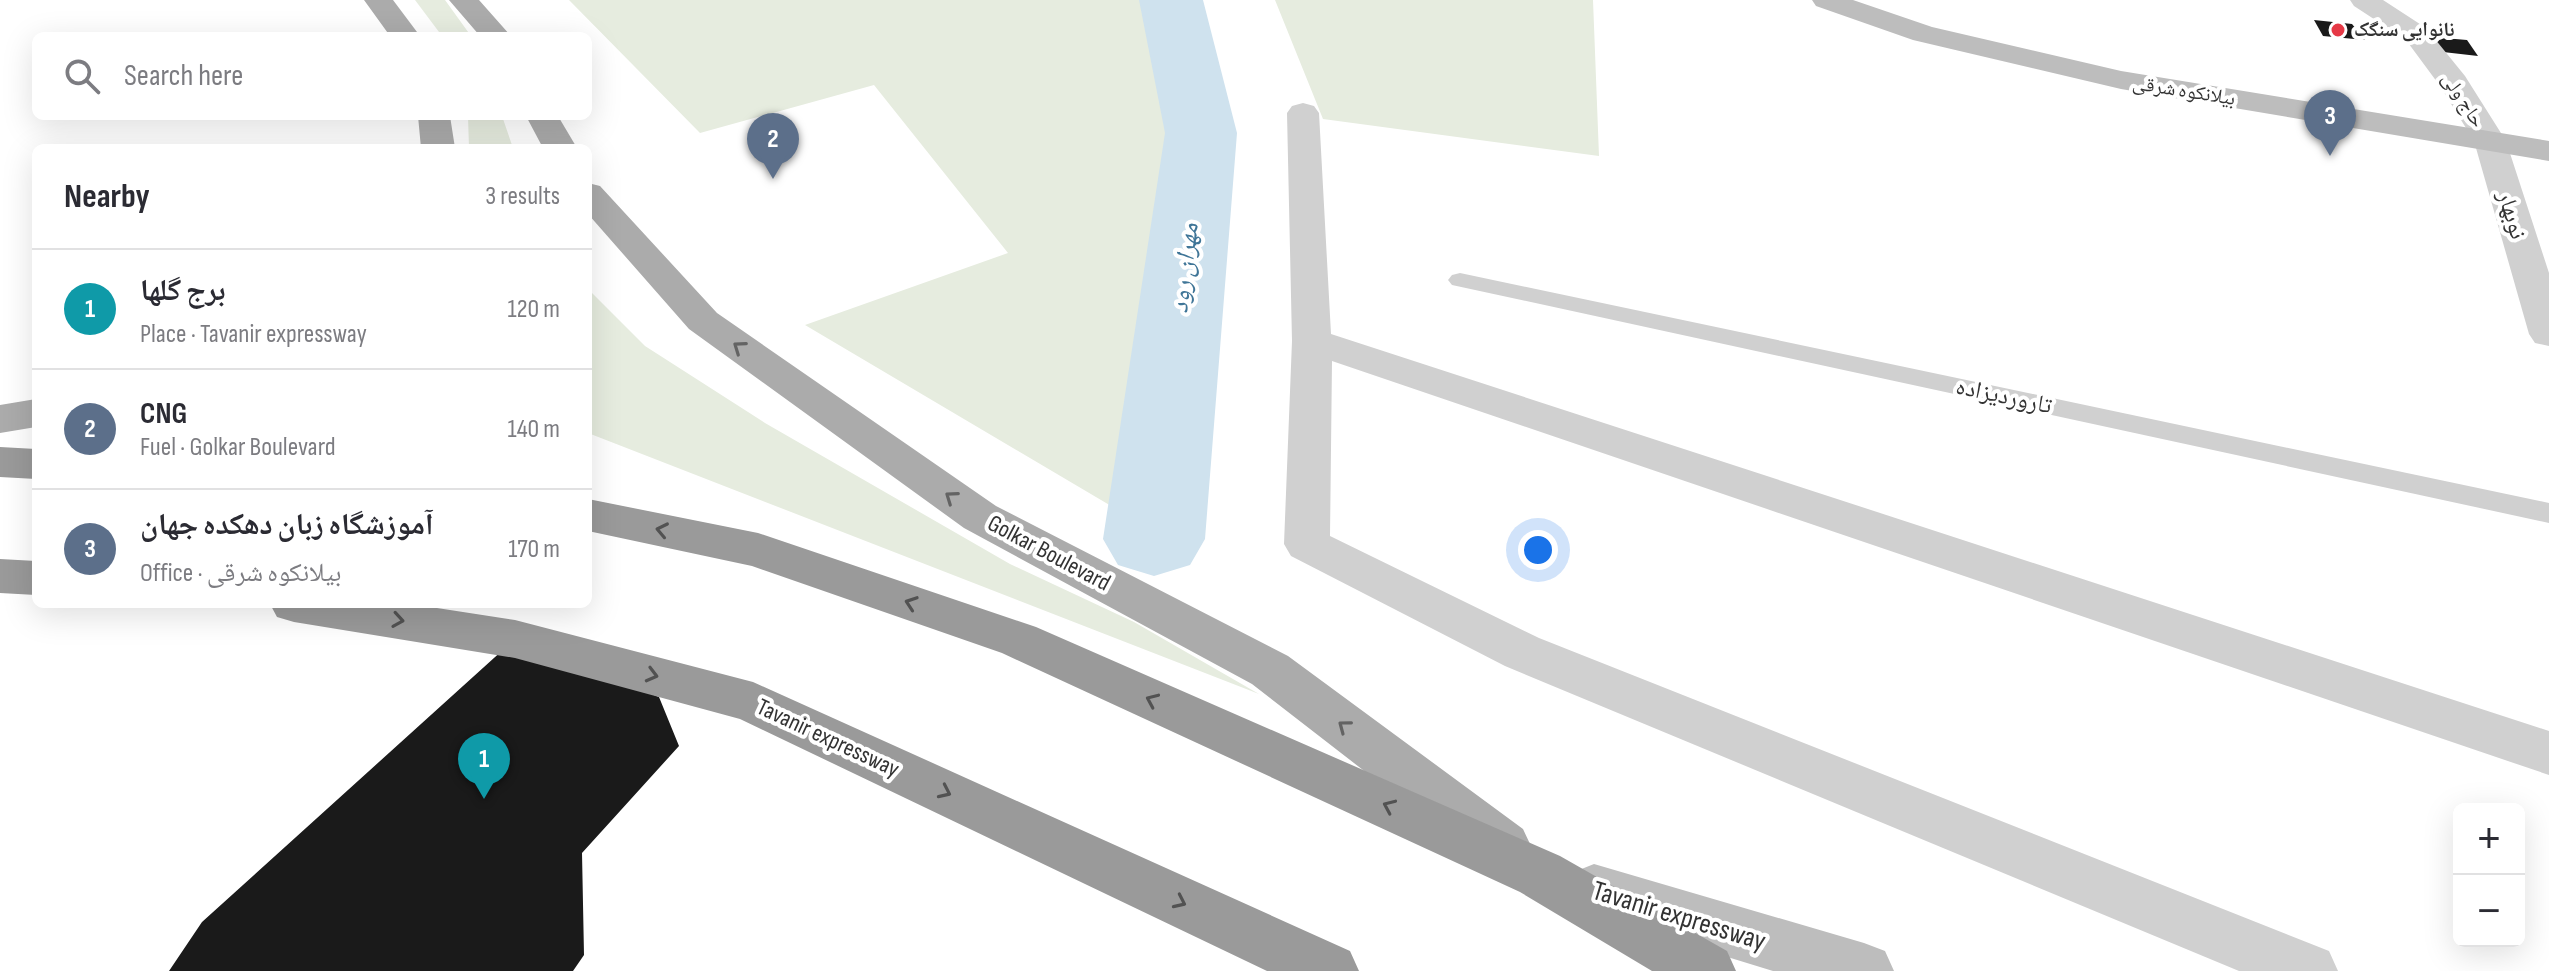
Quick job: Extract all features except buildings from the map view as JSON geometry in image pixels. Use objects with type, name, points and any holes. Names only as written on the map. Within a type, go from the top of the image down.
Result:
[{"type":"highway","points":[[0,462],[32,464]]},
{"type":"highway","name":"Tavanir expressway","points":[[592,516],[758,550],[1019,640],[1540,874],[1706,971]]},
{"type":"highway","points":[[0,576],[32,578]]},
{"type":"highway","name":"Tavanir expressway","points":[[319,608],[515,639],[753,702],[1329,971]]},
{"type":"main road","points":[[378,0],[402,32]]},
{"type":"main road","points":[[463,0],[492,32]]},
{"type":"main road","name":"بیلانکوه شرقی","points":[[1826,0],[1923,34],[2121,80],[2549,151]]},
{"type":"main road","points":[[434,120],[438,144]]},
{"type":"main road","points":[[544,120],[558,144]]},
{"type":"main road","name":"Golkar Boulevard","points":[[592,197],[703,321],[980,517],[1270,670],[1540,874]]},
{"type":"main road","points":[[0,419],[32,414]]},
{"type":"main road","name":"Tavanir expressway","points":[[1540,874],[1864,971]]},
{"type":"street","name":"حاج ولی","points":[[2364,0],[2416,34],[2454,83],[2490,141]]},
{"type":"street","points":[[1303,113],[1312,341],[1307,544],[1522,652],[2308,971]]},
{"type":"street","name":"نوبهار","points":[[2490,141],[2549,334]]},
{"type":"street","points":[[1312,341],[2549,753]]},
{"type":"lane","name":"تاروردیزاده","points":[[1460,280],[2549,513]]},
{"type":"shaded area","points":[[415,0],[445,0],[468,32],[439,32]]},
{"type":"shaded area","points":[[569,0],[1139,0],[1184,57],[1123,513],[805,325],[1008,253],[874,85],[700,133]]},
{"type":"shaded area","points":[[1275,0],[1593,0],[1599,156],[1323,119]]},
{"type":"shaded area","points":[[468,120],[503,120],[512,144],[469,144]]},
{"type":"shaded area","points":[[592,293],[645,346],[765,423],[1010,564],[1134,622],[1259,694],[592,435]]},
{"type":"waterway","name":"مهران رود","points":[[1154,539],[1201,133],[1171,0]]},
{"type":"place","name":"نانوایی سنگک","points":[[2338,30]]},
{"type":"place","name":"آموزشگاه زبان دهکده جهان","points":[[2330,156]]},
{"type":"place","name":"CNG","points":[[773,179]]},
{"type":"place","name":"برج گلها","points":[[484,799]]}]
